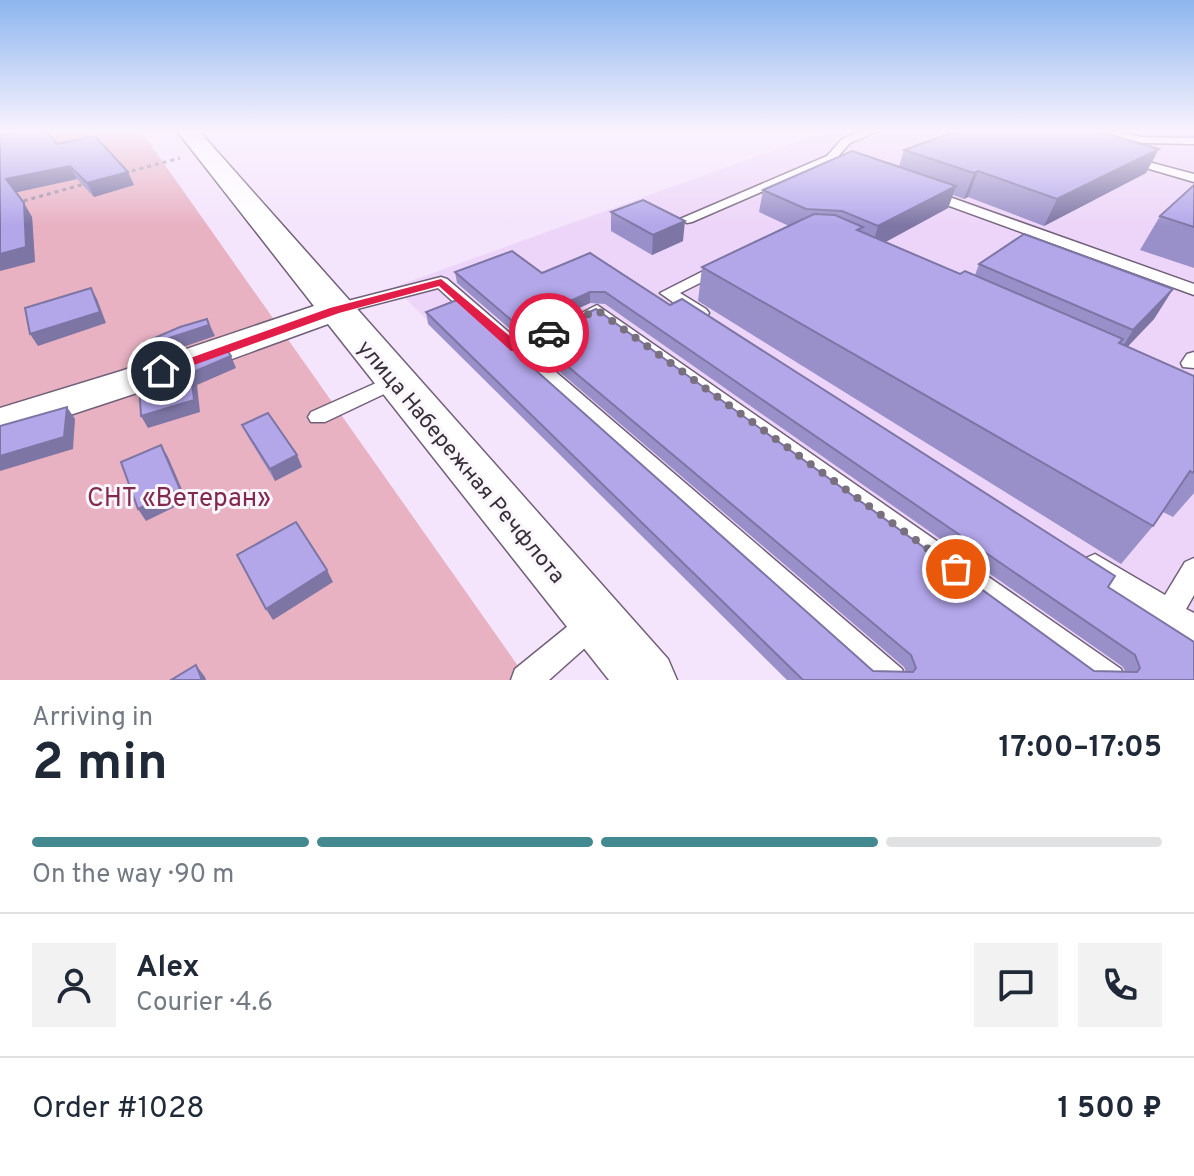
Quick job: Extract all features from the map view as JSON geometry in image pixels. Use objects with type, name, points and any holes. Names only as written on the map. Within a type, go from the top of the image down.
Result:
[{"type":"street","name":"улица Набережная Речфлота","points":[[213,163],[647,680]]},
{"type":"street","points":[[0,423],[135,380],[334,310]]},
{"type":"lane","points":[[687,219],[833,163]]},
{"type":"lane","points":[[1139,163],[1194,178]]},
{"type":"lane","points":[[918,190],[1194,290]]},
{"type":"lane","points":[[721,327],[668,293],[739,258]]},
{"type":"lane","points":[[334,310],[441,282],[891,680]]},
{"type":"lane","points":[[516,348],[597,310],[1110,680]]},
{"type":"lane","points":[[318,417],[394,381]]},
{"type":"lane","points":[[1077,554],[1194,629]]},
{"type":"lane","points":[[1169,613],[1194,570]]},
{"type":"lane","points":[[526,680],[596,620]]},
{"type":"path","points":[[121,174],[146,163]]},
{"type":"path","points":[[15,203],[91,182]]},
{"type":"shaded area","points":[[739,163],[1194,163],[1194,680],[787,680],[394,287]]},
{"type":"green space","name":"СНТ «Ветеран»","points":[[0,163],[163,163],[528,680],[0,680]]},
{"type":"building","points":[[0,163],[120,163],[128,172],[87,183],[70,166],[6,179],[24,203],[26,247],[0,254]]},
{"type":"building","points":[[825,163],[887,163],[956,186],[878,226],[842,211],[806,209],[763,190]]},
{"type":"building","points":[[943,163],[1131,163],[1057,199],[978,171],[974,173]]},
{"type":"building","points":[[1194,185],[1194,227],[1160,216]]},
{"type":"building","points":[[643,200],[685,221],[653,235],[611,212]]},
{"type":"building","points":[[814,214],[835,215],[863,227],[857,230],[960,274],[965,271],[1123,339],[1119,343],[1194,376],[1194,473],[1190,471],[1153,526],[702,267]]},
{"type":"building","points":[[1024,234],[1173,289],[1133,330],[979,264]]},
{"type":"building","points":[[512,251],[542,273],[590,253],[670,305],[682,299],[1115,576],[1108,587],[1194,642],[1194,680],[803,680],[426,312],[457,300],[873,671],[913,672],[916,668],[911,655],[534,338],[596,309],[1094,671],[1137,672],[1140,668],[1135,655],[605,292],[590,292],[517,325],[455,272]]},
{"type":"building","points":[[91,288],[100,312],[30,334],[25,308]]},
{"type":"building","points":[[207,319],[209,325],[148,345],[145,342],[180,327]]},
{"type":"building","points":[[227,350],[231,356],[191,373],[194,400],[141,416],[139,382]]},
{"type":"building","points":[[67,407],[64,437],[0,456],[0,426]]},
{"type":"building","points":[[268,413],[297,455],[270,469],[242,425]]},
{"type":"building","points":[[161,445],[180,489],[138,509],[121,462]]},
{"type":"building","points":[[296,522],[327,570],[266,609],[237,555]]},
{"type":"building","points":[[196,665],[202,680],[171,680]]},
{"type":"way so far","points":[[549,333],[597,310],[956,569]]},
{"type":"route","points":[[161,371],[334,310],[441,282],[516,348],[549,333]]}]
